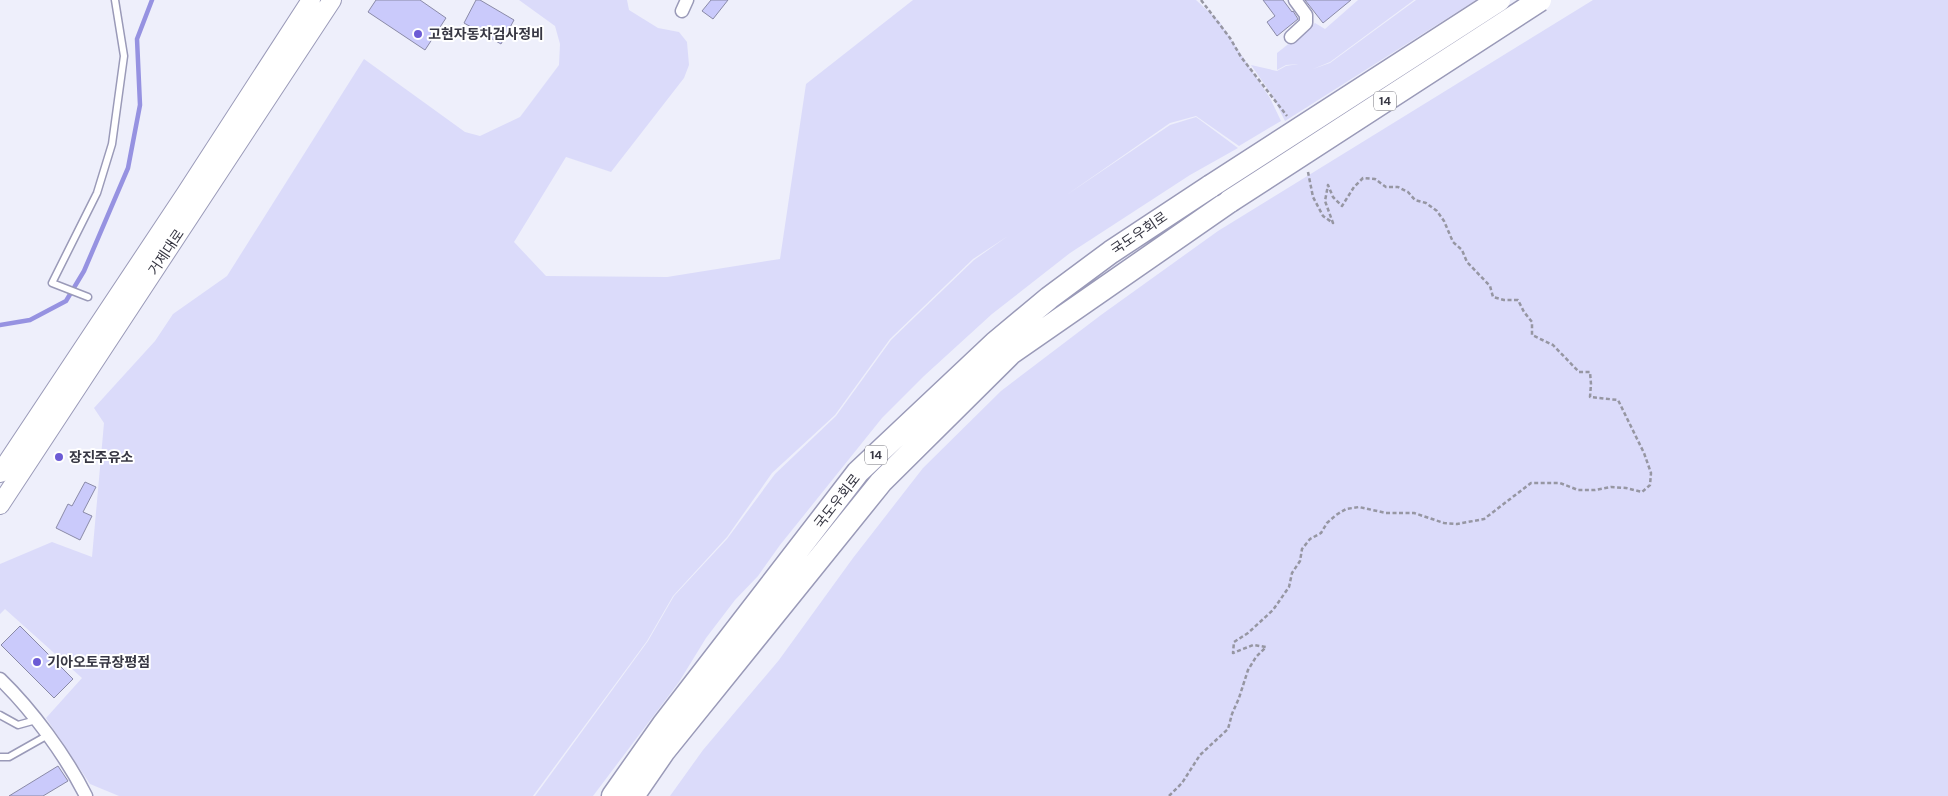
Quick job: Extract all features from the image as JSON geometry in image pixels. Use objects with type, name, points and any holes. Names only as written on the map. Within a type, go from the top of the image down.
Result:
[{"type":"highway","name":"14","points":[[1298,129],[1499,0]]},
{"type":"highway","name":"14","points":[[1310,150],[1540,0]]},
{"type":"highway","name":"국도우회로","points":[[613,796],[663,725],[858,472],[995,342],[1022,320],[1111,252],[1298,129]]},
{"type":"highway","name":"국도우회로","points":[[633,796],[664,751],[881,482],[1011,353],[1230,201],[1310,150]]},
{"type":"main road","name":"거제대로","points":[[0,472],[186,193],[310,0]]},
{"type":"main road","name":"거제대로","points":[[0,521],[4,498],[332,0]]},
{"type":"street","points":[[1291,37],[1306,23],[1306,15],[1295,0]]},
{"type":"street","points":[[0,678],[15,693],[48,735],[86,796]]},
{"type":"lane","points":[[88,297],[52,283],[97,193],[112,144],[124,56],[115,0]]},
{"type":"lane","points":[[0,715],[18,726],[36,720]]},
{"type":"lane","points":[[0,757],[9,757],[48,735]]},
{"type":"path","points":[[1201,0],[1230,38],[1241,57],[1298,129]]},
{"type":"path","points":[[1169,796],[1182,783],[1200,755],[1228,729],[1248,670],[1256,657],[1266,647],[1253,644],[1234,653],[1234,642],[1248,633],[1273,610],[1289,587],[1292,573],[1300,561],[1302,549],[1310,539],[1321,533],[1327,523],[1336,515],[1346,509],[1359,507],[1386,513],[1414,513],[1444,523],[1457,524],[1484,519],[1531,483],[1560,483],[1578,490],[1612,487],[1642,492],[1650,485],[1651,472],[1644,453],[1618,400],[1590,397],[1590,372],[1579,372],[1553,346],[1532,335],[1532,322],[1518,300],[1504,300],[1493,297],[1490,286],[1467,262],[1462,250],[1452,242],[1444,221],[1437,211],[1426,203],[1416,200],[1408,192],[1398,187],[1386,187],[1375,179],[1363,178],[1354,187],[1342,206],[1333,197],[1328,186],[1324,201],[1333,223],[1323,216],[1312,197],[1308,175],[1310,150]]},
{"type":"shaded area","points":[[519,0],[627,0],[629,10],[658,28],[679,32],[687,42],[689,65],[684,78],[611,172],[566,157],[514,242],[546,276],[667,277],[780,259],[806,84],[913,0],[1196,0],[1219,21],[1270,98],[1281,121],[1239,146],[1196,116],[1170,123],[1065,196],[1170,125],[1196,117],[1238,148],[1190,175],[1070,253],[992,314],[924,376],[882,418],[780,545],[758,576],[735,600],[706,638],[679,682],[593,796],[535,796],[648,641],[674,596],[727,539],[775,474],[836,416],[891,340],[974,260],[1008,236],[973,259],[890,339],[835,415],[772,473],[727,537],[673,596],[647,641],[533,796],[119,796],[90,784],[46,718],[82,678],[5,609],[0,614],[0,564],[52,542],[92,557],[104,423],[94,408],[155,341],[173,314],[227,276],[364,59],[465,132],[480,136],[520,117],[559,65],[560,44],[555,26]]},
{"type":"shaded area","points":[[1358,0],[1414,0],[1330,62],[1313,69],[1330,63],[1416,0],[1476,0],[1285,121],[1272,95],[1251,65],[1277,71],[1286,66],[1298,64],[1286,65],[1277,70],[1277,53],[1315,23],[1325,29]]},
{"type":"shaded area","points":[[1593,0],[1948,0],[1948,796],[670,796],[703,750],[779,660],[853,558],[923,468],[1001,391],[1101,315],[1218,231]]},
{"type":"building","name":"고현자동차검사정비","points":[[376,0],[420,0],[446,18],[425,50],[368,12]]},
{"type":"building","points":[[476,0],[480,0],[514,20],[501,44],[464,23]]},
{"type":"building","points":[[711,0],[728,0],[713,19],[702,11]]},
{"type":"building","points":[[1263,0],[1283,0],[1298,19],[1277,36],[1267,22],[1275,16]]},
{"type":"building","points":[[1305,0],[1351,0],[1323,23]]},
{"type":"building","points":[[85,482],[96,487],[83,512],[92,516],[80,540],[56,528],[68,504],[72,506]]},
{"type":"building","name":"기아오토큐장평점","points":[[20,626],[73,679],[54,698],[1,645]]},
{"type":"building","points":[[58,766],[68,781],[43,796],[9,796]]},
{"type":"waterway","points":[[0,325],[30,320],[66,301],[84,271],[128,168],[140,105],[137,39],[152,0]]},
{"type":"place","name":"고현자동차검사정비","points":[[418,34]]},
{"type":"place","name":"장진주유소","points":[[59,457]]},
{"type":"place","name":"기아오토큐장평점","points":[[37,662]]}]
